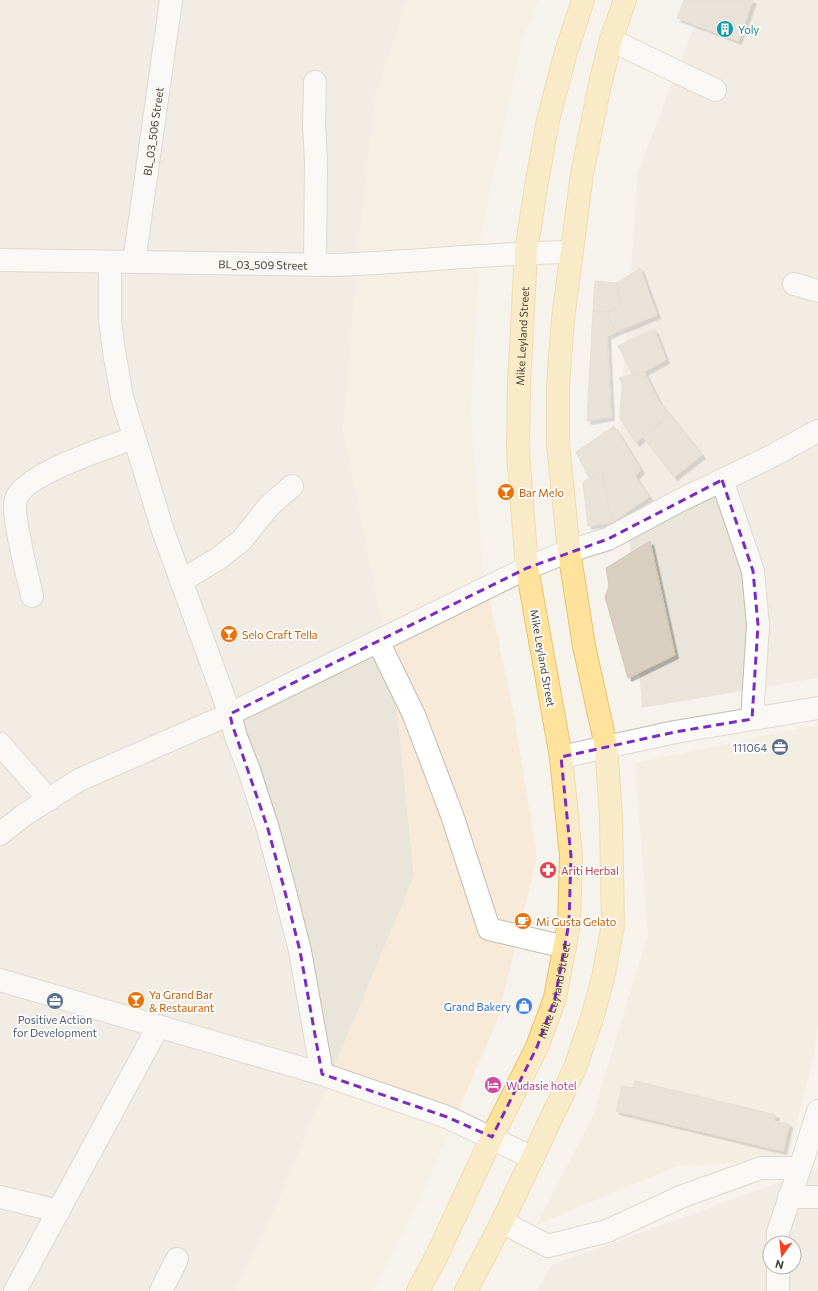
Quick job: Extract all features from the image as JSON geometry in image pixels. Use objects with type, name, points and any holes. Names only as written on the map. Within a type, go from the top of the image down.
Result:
[{"type":"main road","name":"Mike Leyland Street","points":[[418,1291],[437,1255],[492,1137],[537,1047],[555,998],[569,923],[571,856],[561,757],[527,568],[518,453],[519,386],[526,252],[548,120],[566,52],[582,0]]},
{"type":"main road","points":[[466,1291],[502,1222],[576,1068],[603,978],[613,925],[611,816],[606,746],[584,646],[569,551],[558,445],[558,392],[563,319],[582,174],[600,84],[611,40],[625,0]]},
{"type":"street","name":"BL_03_506 Street","points":[[134,262],[171,0]]},
{"type":"street","points":[[611,40],[715,90]]},
{"type":"street","points":[[315,82],[315,265]]},
{"type":"street","name":"BL_03_509 Street","points":[[0,260],[315,265],[381,263],[526,252],[571,252]]},
{"type":"street","points":[[110,262],[110,320],[122,397],[163,531],[230,714],[236,737],[249,770],[268,829],[300,951],[322,1074]]},
{"type":"street","points":[[794,284],[818,291]]},
{"type":"street","points":[[0,834],[24,815],[79,780],[230,714],[527,568],[569,551],[608,539],[679,501],[764,460],[818,431]]},
{"type":"street","points":[[32,596],[15,517],[16,499],[27,485],[48,472],[86,455],[134,438]]},
{"type":"street","points":[[722,480],[753,571],[758,625],[752,719]]},
{"type":"street","points":[[181,581],[219,558],[242,540],[269,506],[292,486]]},
{"type":"street","points":[[378,641],[414,715],[452,815],[489,929],[564,947]]},
{"type":"street","points":[[561,757],[675,732],[818,708]]},
{"type":"street","points":[[0,744],[49,800]]},
{"type":"street","points":[[0,980],[322,1074],[447,1116],[533,1158]]},
{"type":"street","points":[[15,1291],[158,1027]]},
{"type":"street","points":[[778,1235],[818,1111]]},
{"type":"street","points":[[502,1222],[548,1246],[607,1231],[683,1196],[761,1168],[800,1168]]},
{"type":"street","points":[[790,1197],[818,1197]]},
{"type":"street","points":[[0,1198],[58,1211]]},
{"type":"street","points":[[161,1291],[177,1259]]},
{"type":"street","points":[[778,1275],[778,1291]]},
{"type":"highlighted area","points":[[722,480],[753,571],[758,625],[752,719],[675,732],[561,757],[571,856],[569,923],[555,998],[537,1047],[492,1137],[447,1117],[322,1074],[300,951],[284,888],[268,829],[232,724],[230,714],[527,568],[608,539]]},
{"type":"shaded area","points":[[0,0],[407,0],[375,94],[360,230],[343,430],[395,689],[414,876],[266,1231],[236,1291],[0,1291]]},
{"type":"shaded area","points":[[407,0],[538,0],[522,42],[482,232],[471,410],[483,566],[515,720],[537,858],[497,1021],[421,1197],[373,1291],[236,1291],[266,1231],[414,876],[395,689],[343,430],[360,230],[375,94]]},
{"type":"shaded area","points":[[704,0],[818,0],[818,678],[642,708],[620,418],[638,172]]},
{"type":"shaded area","points":[[818,725],[818,1026],[814,1055],[788,1159],[677,1166],[536,1225],[592,1118],[648,934],[635,763]]},
{"type":"shaded area","points":[[818,1168],[818,1291],[537,1291],[552,1265]]},
{"type":"building","name":"Yoly","points":[[684,0],[753,0],[738,41],[677,18]]},
{"type":"building","points":[[640,268],[657,315],[615,332],[608,312],[620,307],[617,283]]},
{"type":"building","points":[[595,281],[617,283],[620,307],[608,312],[593,311]]},
{"type":"building","points":[[593,311],[608,312],[615,332],[607,336],[611,417],[587,421]]},
{"type":"building","points":[[654,329],[666,360],[634,377],[618,346]]},
{"type":"building","points":[[644,372],[659,402],[670,415],[636,443],[620,418],[622,385],[619,378]]},
{"type":"building","points":[[670,415],[702,455],[674,477],[643,437]]},
{"type":"building","points":[[614,426],[641,470],[635,476],[649,497],[612,522],[602,472],[589,478],[576,452]]},
{"type":"building","points":[[602,472],[612,522],[588,526],[583,482]]},
{"type":"building","points":[[650,541],[675,655],[628,678],[605,597],[609,586],[606,568]]},
{"type":"building","points":[[635,1081],[776,1115],[774,1121],[789,1124],[783,1151],[616,1111],[622,1086],[633,1088]]},
{"type":"place","name":"Yoly","points":[[725,29]]},
{"type":"place","name":"Bar Melo","points":[[506,492]]},
{"type":"place","name":"Selo Craft Tella","points":[[229,634]]},
{"type":"place","name":"111064","points":[[780,747]]},
{"type":"place","name":"Ariti Herbal","points":[[548,870]]},
{"type":"place","name":"Mi Gusta Gelato","points":[[523,921]]},
{"type":"place","name":"Ya Grand Bar & Restaurant","points":[[136,1000]]},
{"type":"place","name":"Positive Action for Development","points":[[55,1001]]},
{"type":"place","name":"Grand Bakery","points":[[524,1006]]},
{"type":"place","name":"Wudasie hotel","points":[[493,1085]]}]
